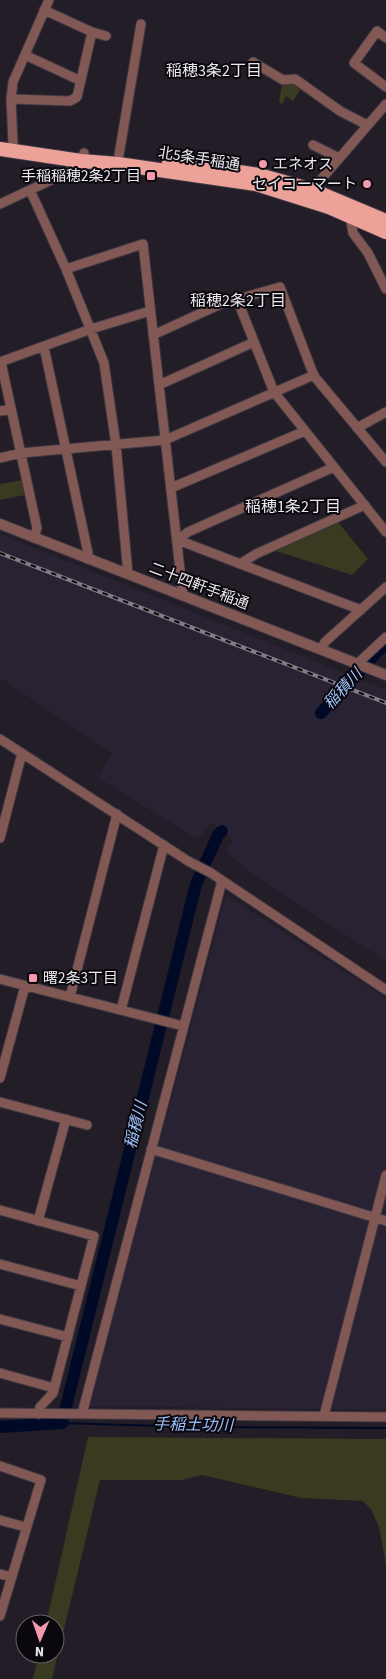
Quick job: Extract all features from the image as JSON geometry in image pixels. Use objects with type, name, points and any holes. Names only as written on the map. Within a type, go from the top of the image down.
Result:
[{"type":"highway","name":"北5条手稲通","points":[[7,142],[118,164],[256,184],[308,200],[386,232]]},
{"type":"highway","name":"北5条手稲通","points":[[0,149],[83,157],[119,155],[259,175],[312,190],[386,221]]},
{"type":"street","points":[[7,142],[14,82],[49,0]]},
{"type":"street","points":[[44,10],[92,32],[106,36]]},
{"type":"street","points":[[119,155],[141,24]]},
{"type":"street","points":[[386,38],[377,31],[354,63],[386,87]]},
{"type":"street","points":[[11,99],[70,101],[77,97],[92,32]]},
{"type":"street","points":[[25,55],[80,80]]},
{"type":"street","points":[[253,62],[283,80],[295,79],[340,111],[367,125]]},
{"type":"street","points":[[312,190],[385,105]]},
{"type":"street","points":[[313,145],[339,158]]},
{"type":"street","points":[[0,204],[79,167],[83,157]]},
{"type":"street","points":[[30,190],[66,269],[104,363],[116,445],[128,574]]},
{"type":"street","points":[[350,216],[353,233],[368,253],[386,289]]},
{"type":"street","points":[[66,269],[143,244],[183,596]]},
{"type":"street","points":[[153,335],[221,304],[280,287],[314,375],[386,462]]},
{"type":"street","points":[[238,299],[274,392],[365,505],[383,521],[386,532]]},
{"type":"street","points":[[34,538],[37,528],[1,362],[91,329],[150,311]]},
{"type":"street","points":[[159,385],[254,342]]},
{"type":"street","points":[[44,347],[88,559]]},
{"type":"street","points":[[0,458],[21,453],[165,440],[314,375]]},
{"type":"street","points":[[0,412],[11,409]]},
{"type":"street","points":[[357,428],[386,412]]},
{"type":"street","points":[[171,488],[306,431]]},
{"type":"street","points":[[178,540],[188,532],[334,467]]},
{"type":"street","points":[[240,564],[256,554],[365,505]]},
{"type":"street","name":"二十四軒手稲通","points":[[0,524],[382,674]]},
{"type":"street","points":[[178,540],[361,610]]},
{"type":"street","points":[[321,649],[325,642],[386,588]]},
{"type":"street","points":[[359,665],[386,637]]},
{"type":"street","points":[[0,739],[164,846],[211,873],[386,990]]},
{"type":"street","points":[[0,838],[22,753]]},
{"type":"street","points":[[70,997],[117,814]]},
{"type":"street","points":[[121,1010],[164,846]]},
{"type":"street","points":[[81,1414],[222,881]]},
{"type":"street","points":[[0,980],[183,1026]]},
{"type":"street","points":[[0,1078],[25,986]]},
{"type":"street","points":[[0,1102],[87,1125]]},
{"type":"street","points":[[38,1221],[66,1120]]},
{"type":"street","points":[[151,1149],[386,1221]]},
{"type":"street","points":[[324,1416],[386,1175]]},
{"type":"street","points":[[0,1210],[94,1236],[53,1393],[40,1407],[39,1414]]},
{"type":"street","points":[[0,1264],[81,1286]]},
{"type":"street","points":[[0,1319],[68,1337]]},
{"type":"street","points":[[0,1374],[54,1388]]},
{"type":"street","points":[[0,1413],[386,1417]]},
{"type":"street","points":[[0,1466],[40,1480],[0,1616]]},
{"type":"street","points":[[0,1520],[26,1528]]},
{"type":"street","points":[[0,1574],[12,1577]]},
{"type":"shaded area","points":[[0,534],[386,690],[386,961],[256,877],[225,851],[233,840],[213,823],[198,839],[98,778],[112,753],[2,679],[0,681]]},
{"type":"shaded area","points":[[226,895],[386,998],[386,1410],[89,1406]]},
{"type":"green space","points":[[282,85],[295,85],[300,90],[293,101],[286,96],[283,103],[280,104]]},
{"type":"green space","points":[[22,480],[25,495],[0,500],[0,484]]},
{"type":"green space","points":[[338,522],[368,559],[352,575],[276,551]]},
{"type":"green space","points":[[88,1437],[386,1439],[386,1565],[379,1527],[371,1509],[363,1501],[301,1498],[202,1475],[182,1480],[100,1480],[65,1625],[65,1614],[48,1614]]},
{"type":"green space","points":[[37,1664],[56,1664],[52,1679],[33,1679]]},
{"type":"waterway","name":"稲積川","points":[[321,713],[386,644]]},
{"type":"waterway","name":"稲積川","points":[[0,1427],[62,1423],[196,884],[218,835],[222,831]]},
{"type":"waterway","name":"手稲土功川","points":[[62,1423],[194,1427],[386,1428]]},
{"type":"railway","points":[[0,553],[386,703]]},
{"type":"place","name":"エネオス","points":[[263,164]]},
{"type":"place","name":"手稲稲穂2条2丁目","points":[[151,176]]},
{"type":"place","name":"セイコーマート","points":[[367,184]]},
{"type":"place","name":"曙2条3丁目","points":[[33,978]]},
{"type":"district","name":"稲穂3条2丁目","points":[[214,71]]},
{"type":"district","name":"稲穂2条2丁目","points":[[238,301]]},
{"type":"district","name":"稲穂1条2丁目","points":[[293,507]]}]
